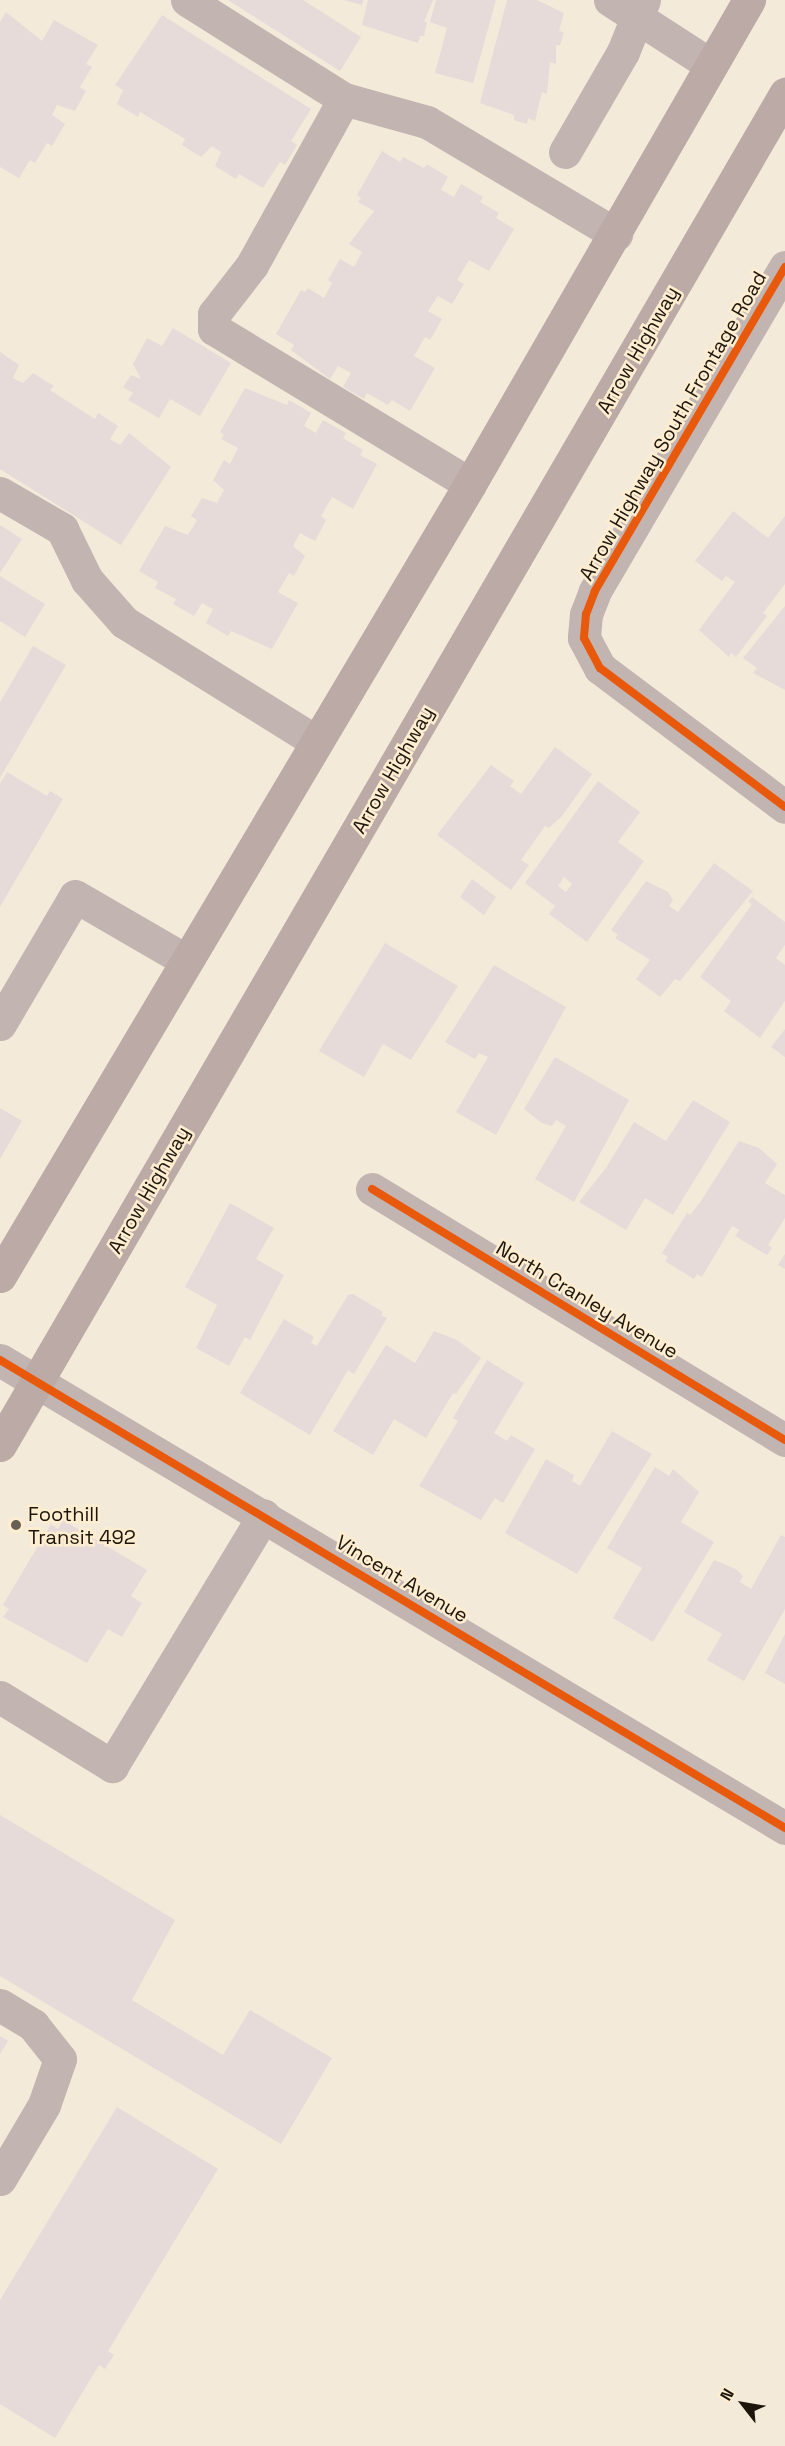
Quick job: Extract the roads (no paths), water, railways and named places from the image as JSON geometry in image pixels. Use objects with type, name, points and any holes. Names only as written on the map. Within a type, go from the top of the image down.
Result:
[{"type":"main road","points":[[0,1276],[470,484],[749,0]]},
{"type":"main road","name":"Arrow Highway","points":[[0,1445],[785,94]]},
{"type":"street","points":[[187,0],[344,99],[427,122],[616,234]]},
{"type":"street","points":[[565,152],[623,52],[630,5],[711,65]]},
{"type":"street","points":[[344,99],[252,265],[214,314],[214,328],[470,484]]},
{"type":"street","name":"Arrow Highway South Frontage Road","points":[[785,267],[595,591],[586,614],[584,638],[600,668],[785,807]]},
{"type":"street","points":[[0,493],[62,530],[87,580],[123,622],[317,742]]},
{"type":"street","points":[[0,1024],[75,896],[187,961]]},
{"type":"street","name":"North Cranley Avenue","points":[[372,1189],[785,1440]]},
{"type":"street","name":"Vincent Avenue","points":[[0,1360],[264,1515],[785,1828]]},
{"type":"street","points":[[0,1697],[112,1766],[264,1515]]},
{"type":"street","points":[[0,2005],[33,2025],[60,2059],[44,2106],[0,2179]]},
{"type":"place","name":"Foothill Transit 492","points":[[16,1525]]}]
